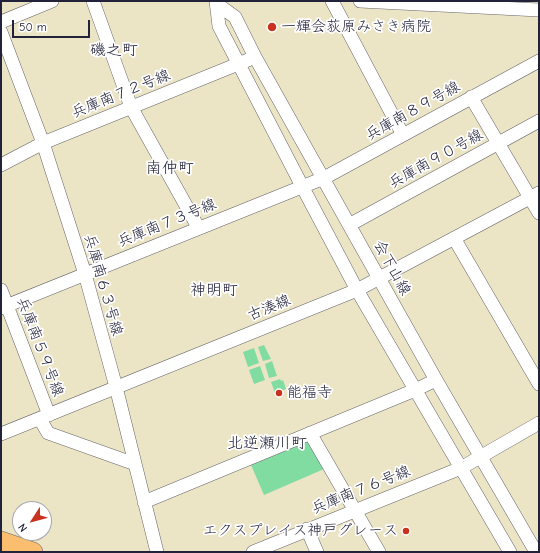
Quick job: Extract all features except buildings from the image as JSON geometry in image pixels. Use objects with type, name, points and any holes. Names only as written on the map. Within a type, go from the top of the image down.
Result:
[{"type":"highway","points":[[1,541],[33,552]]},
{"type":"street","points":[[1,22],[52,1]]},
{"type":"street","points":[[94,1],[130,107],[198,227]]},
{"type":"street","points":[[332,1],[403,134]]},
{"type":"street","points":[[360,1],[539,10]]},
{"type":"street","name":"会下山線","points":[[220,2],[235,17],[255,57],[324,178],[379,279],[536,552]]},
{"type":"street","name":"会下山線","points":[[220,2],[219,26],[302,186],[357,290],[510,552]]},
{"type":"street","name":"兵庫南６３号線","points":[[1,32],[42,143],[85,274],[116,388],[157,552]]},
{"type":"street","name":"兵庫南７２号線","points":[[1,165],[42,143],[255,57]]},
{"type":"street","name":"兵庫南８９号線","points":[[302,186],[324,178],[539,61]]},
{"type":"street","points":[[471,97],[498,143],[535,196],[539,213]]},
{"type":"street","name":"兵庫南９０号線","points":[[349,225],[539,121]]},
{"type":"street","name":"兵庫南７３号線","points":[[4,307],[302,186]]},
{"type":"street","name":"古湊線","points":[[1,434],[357,290],[535,196]]},
{"type":"street","points":[[454,238],[539,384]]},
{"type":"street","name":"兵庫南５９号線","points":[[1,290],[4,307],[44,417],[48,433],[135,464]]},
{"type":"street","points":[[144,502],[436,380]]},
{"type":"street","name":"兵庫南７６号線","points":[[253,552],[461,468],[539,423]]},
{"type":"street","points":[[310,433],[379,552]]},
{"type":"street","points":[[307,529],[317,552]]},
{"type":"green space","points":[[264,345],[271,359],[263,361],[258,347]]},
{"type":"green space","points":[[254,348],[259,363],[248,367],[243,352]]},
{"type":"green space","points":[[272,361],[277,376],[269,378],[265,364]]},
{"type":"green space","points":[[260,366],[265,380],[254,384],[249,370]]},
{"type":"green space","points":[[280,379],[281,381],[283,380],[286,389],[275,393],[271,382]]},
{"type":"green space","points":[[307,442],[312,443],[324,469],[264,495],[251,465]]},
{"type":"place","name":"一輝会荻原みさき病院","points":[[272,27]]},
{"type":"place","name":"能福寺","points":[[279,393]]},
{"type":"place","name":"エクスプレイス神戸グレース","points":[[406,531]]},
{"type":"district","name":"磯之町","points":[[114,50]]},
{"type":"district","name":"南仲町","points":[[170,168]]},
{"type":"district","name":"神明町","points":[[214,290]]},
{"type":"district","name":"北逆瀬川町","points":[[267,443]]}]
